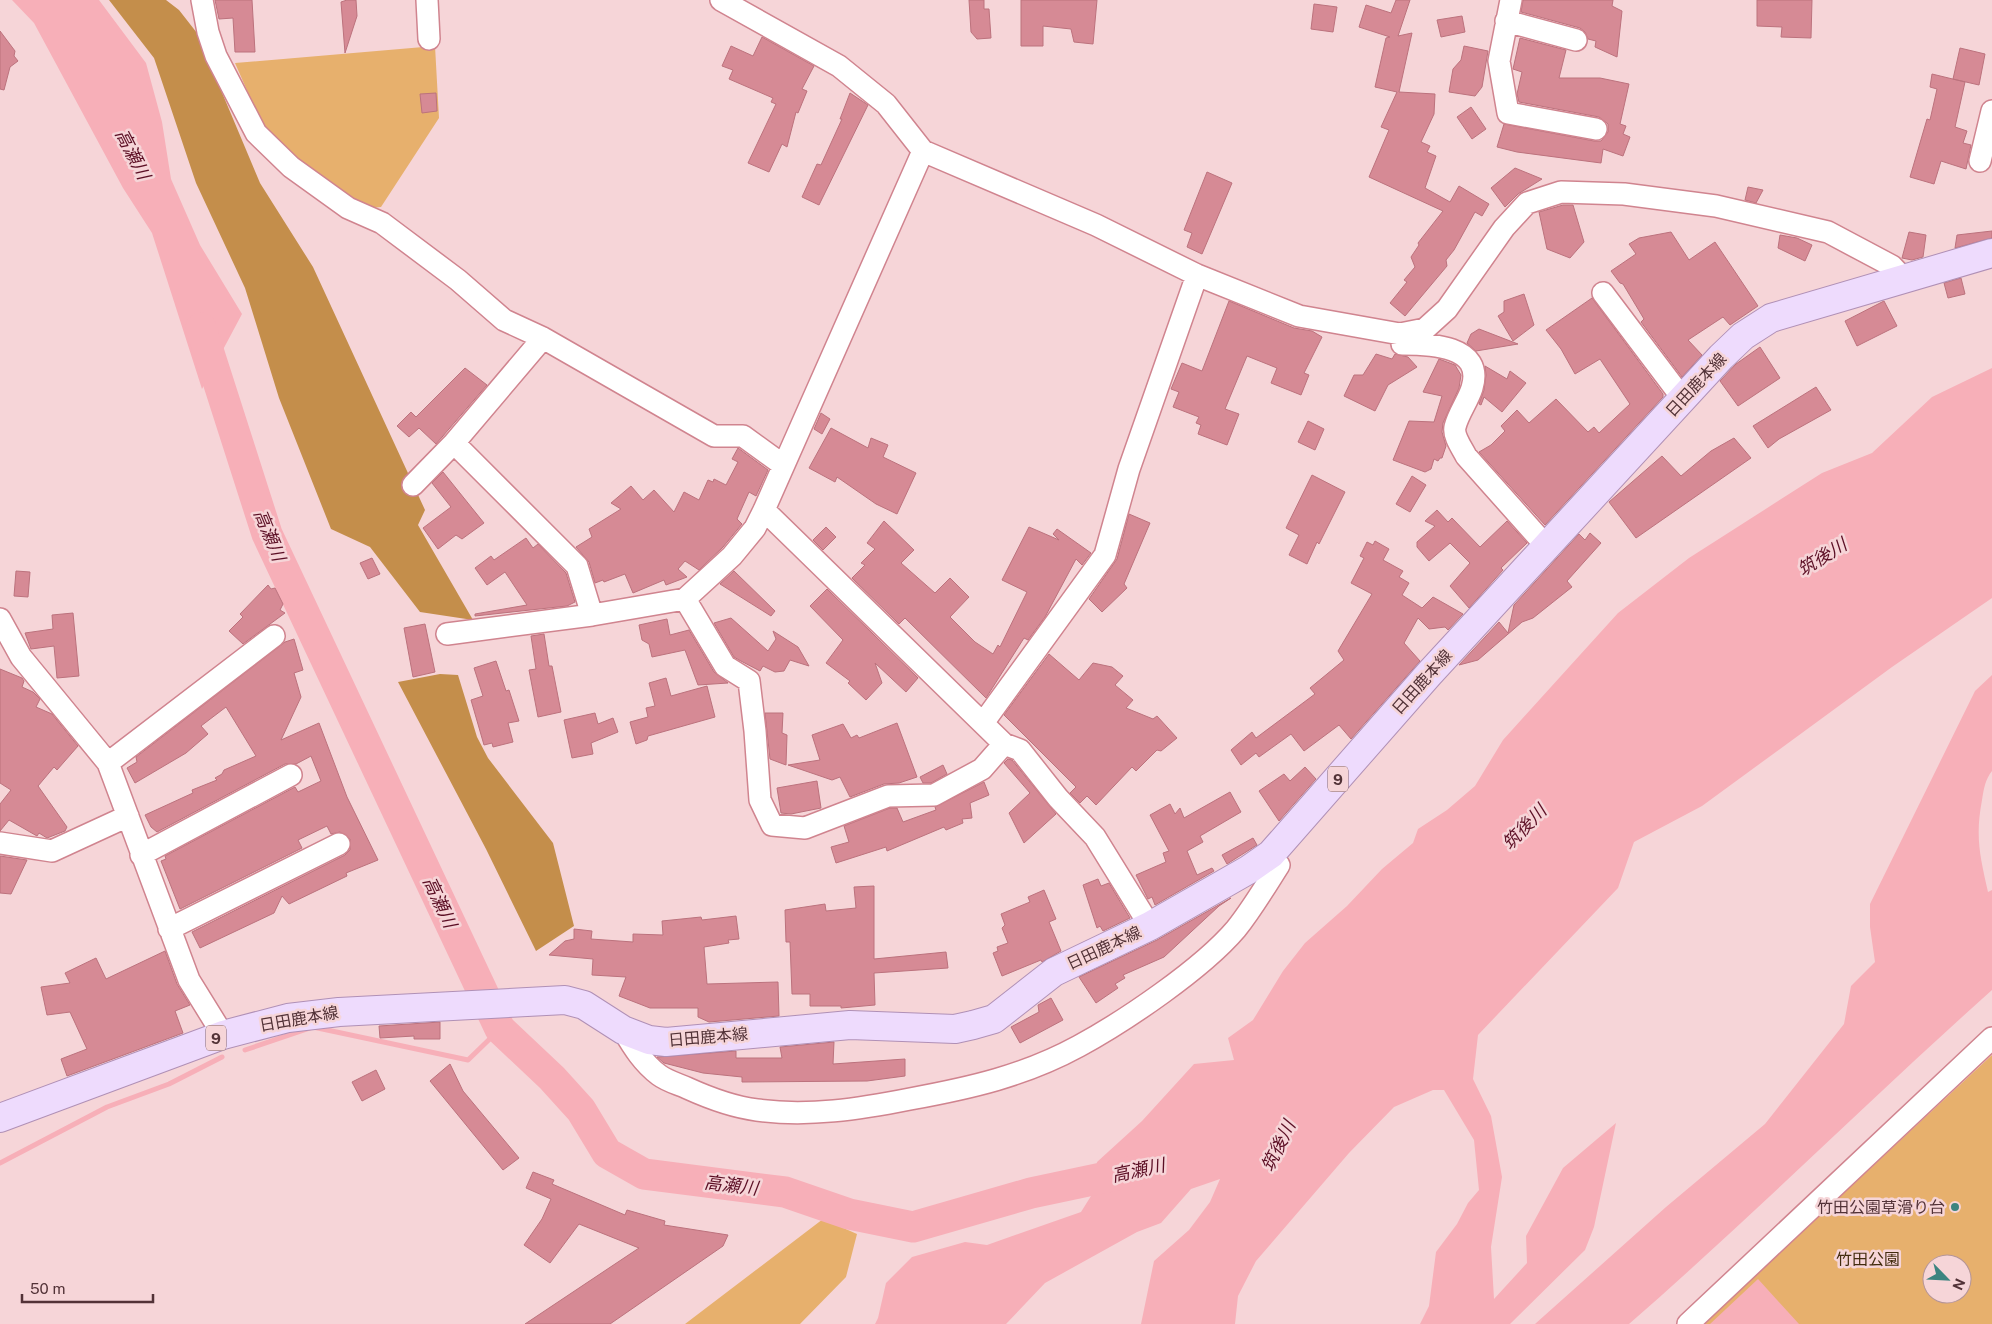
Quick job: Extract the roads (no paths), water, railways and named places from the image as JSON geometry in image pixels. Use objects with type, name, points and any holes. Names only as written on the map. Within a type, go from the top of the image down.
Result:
[{"type":"main road","name":"日田鹿本線","points":[[0,1118],[223,1035],[297,1017],[340,1012],[566,1000],[584,1005],[623,1030],[648,1040],[666,1042],[850,1025],[955,1029],[994,1019],[1054,972],[1150,926],[1248,870],[1271,854],[1428,674],[1547,548],[1732,346],[1771,318],[1992,253]]},
{"type":"street","points":[[202,0],[208,32],[216,56],[256,133],[299,173],[348,208],[382,223],[458,280],[504,320],[543,338],[714,436],[743,436],[783,465]]},
{"type":"street","points":[[427,0],[429,39]]},
{"type":"street","points":[[721,0],[839,66],[886,104],[923,151],[1096,225],[1197,275],[1299,316],[1400,334],[1426,330],[1447,309],[1504,228],[1527,203],[1561,192],[1624,194],[1716,206],[1828,232],[1892,266],[1904,279]]},
{"type":"street","points":[[1511,0],[1499,61],[1508,113],[1596,129]]},
{"type":"street","points":[[1506,21],[1576,40]]},
{"type":"street","points":[[1980,161],[1992,111]]},
{"type":"street","points":[[447,634],[592,615],[685,599],[732,556],[755,528],[764,510],[923,151]]},
{"type":"street","points":[[983,722],[1105,555],[1129,469],[1197,275]]},
{"type":"street","points":[[1603,293],[1683,398]]},
{"type":"street","points":[[1322,320],[1336,327],[1399,344],[1432,344],[1442,346],[1462,355],[1471,362],[1474,371],[1473,386],[1454,428],[1457,438],[1466,456],[1547,548]]},
{"type":"street","points":[[413,485],[454,443],[543,338]]},
{"type":"street","points":[[454,443],[577,566],[592,615]]},
{"type":"street","points":[[764,510],[1004,744],[1020,750],[1058,798],[1095,837],[1150,926]]},
{"type":"street","points":[[685,599],[725,666],[749,681],[756,731],[760,800],[772,826],[805,828],[888,796],[934,794],[982,769],[1004,744]]},
{"type":"street","points":[[0,619],[21,658],[108,763],[189,980],[223,1035]]},
{"type":"street","points":[[108,763],[274,636]]},
{"type":"street","points":[[141,855],[291,775]]},
{"type":"street","points":[[0,843],[52,851],[128,816]]},
{"type":"street","points":[[169,928],[338,844]]},
{"type":"street","points":[[623,1030],[639,1056],[660,1076],[708,1097],[756,1110],[813,1113],[875,1106],[967,1088],[1015,1076],[1079,1046],[1142,1006],[1193,968],[1234,930],[1256,903],[1279,865]]},
{"type":"street","points":[[1688,1324],[1992,1038]]},
{"type":"water","points":[[12,0],[99,0],[146,63],[162,122],[171,179],[200,245],[242,314],[202,389],[152,233],[123,188],[34,23]]},
{"type":"water","name":"筑後川","points":[[1992,368],[1992,598],[1892,667],[1702,806],[1634,842],[1618,888],[1478,1035],[1473,1079],[1491,1116],[1502,1177],[1491,1247],[1494,1299],[1527,1263],[1526,1236],[1563,1168],[1616,1123],[1594,1227],[1585,1250],[1510,1324],[1420,1324],[1429,1306],[1436,1252],[1457,1224],[1468,1203],[1479,1190],[1474,1140],[1444,1090],[1433,1090],[1394,1107],[1349,1153],[1256,1261],[1238,1296],[1235,1324],[1141,1324],[1154,1261],[1189,1230],[1210,1202],[1220,1179],[1191,1189],[1161,1223],[1137,1232],[1045,1283],[1006,1324],[875,1324],[886,1283],[912,1257],[965,1242],[987,1245],[1081,1212],[1091,1196],[1097,1162],[1142,1121],[1194,1064],[1234,1060],[1228,1038],[1253,1020],[1283,971],[1305,943],[1347,906],[1382,869],[1413,843],[1418,829],[1447,810],[1475,786],[1503,740],[1618,613],[1689,558],[1822,473],[1872,453],[1932,397]]},
{"type":"water","points":[[1992,675],[1992,771],[1986,781],[1983,792],[1979,836],[1988,892],[1992,890],[1992,990],[1721,1242],[1629,1324],[1535,1324],[1666,1207],[1765,1124],[1844,1024],[1851,986],[1875,962],[1870,927],[1870,904],[1975,691]]},
{"type":"water","points":[[1758,1279],[1799,1324],[1710,1324]]},
{"type":"waterway","name":"高瀬川","points":[[201,328],[267,534],[500,1029],[552,1078],[581,1110],[607,1153],[644,1174],[785,1192],[849,1214],[913,1227],[1031,1193],[1135,1171]]},
{"type":"waterway","points":[[245,1050],[313,1027],[468,1060],[500,1029]]},
{"type":"waterway","points":[[0,1163],[107,1107],[169,1084],[222,1057]]},
{"type":"place","name":"竹田公園草滑り台","points":[[1955,1207]]},
{"type":"park label","name":"竹田公園","points":[[1868,1259]]}]
